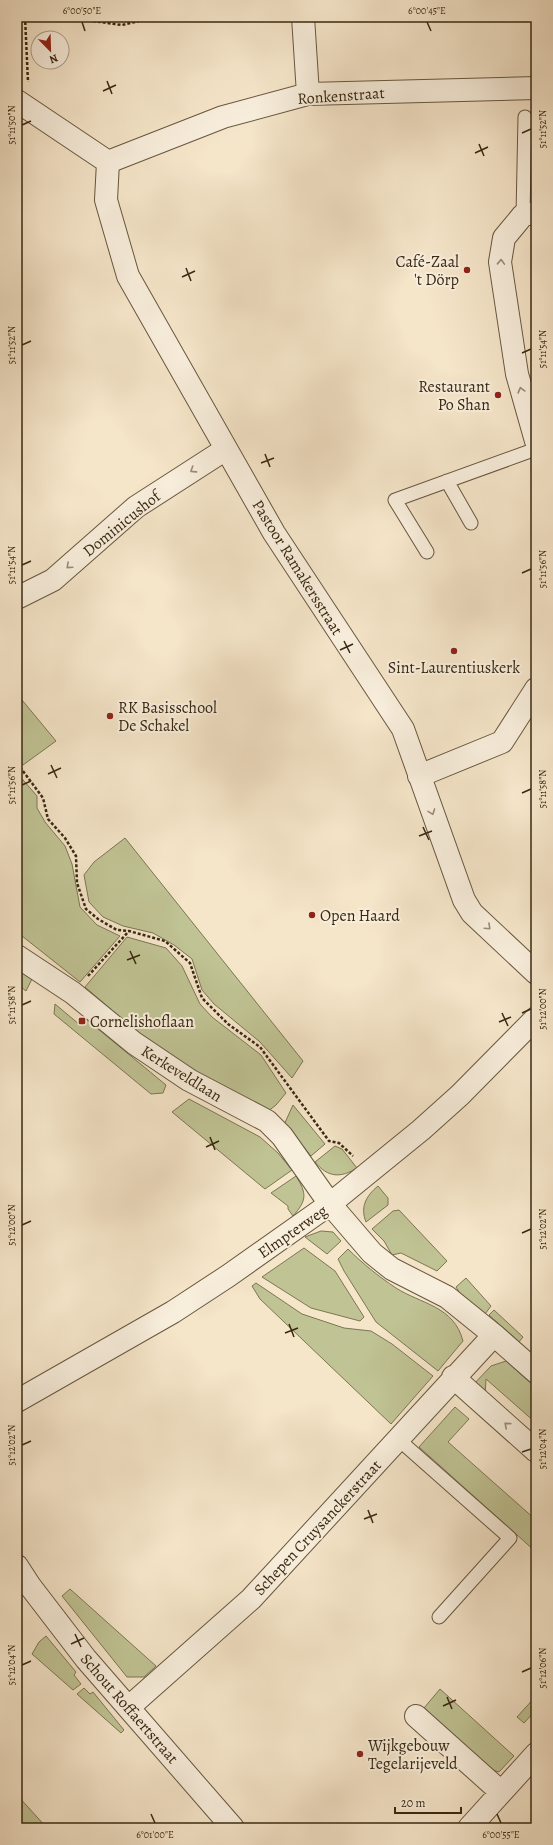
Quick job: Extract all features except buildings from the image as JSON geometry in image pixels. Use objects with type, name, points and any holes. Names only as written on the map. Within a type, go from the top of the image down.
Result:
[{"type":"street","points":[[303,17],[308,94]]},
{"type":"street","name":"Ronkenstraat","points":[[108,162],[223,117],[308,94],[536,88]]},
{"type":"street","points":[[18,102],[108,162]]},
{"type":"street","name":"Pastoor Ramakersstraat","points":[[108,162],[106,200],[128,276],[274,533],[403,729],[464,900],[472,913],[536,973]]},
{"type":"street","points":[[530,214],[504,238],[500,262],[517,374],[536,441]]},
{"type":"street","name":"Dominicushof","points":[[17,598],[53,580],[136,507],[226,449]]},
{"type":"street","points":[[419,776],[502,742],[536,689]]},
{"type":"street","name":"Kerkeveldlaan","points":[[17,956],[73,993],[134,1043],[177,1072],[240,1108],[266,1120],[282,1136],[330,1204],[372,1253],[392,1269],[447,1297],[494,1334],[536,1372]]},
{"type":"street","name":"Elmpterweg","points":[[17,1401],[173,1312],[228,1276],[330,1204],[421,1130],[460,1095],[536,1018]]},
{"type":"street","name":"Schepen Cruysanckerstraat","points":[[129,1707],[251,1598],[494,1334]]},
{"type":"street","points":[[453,1377],[536,1450]]},
{"type":"street","name":"Schout Roffaertstraat","points":[[17,1566],[30,1586],[86,1659],[233,1828]]},
{"type":"street","points":[[416,1716],[502,1792]]},
{"type":"street","points":[[469,1828],[536,1754]]},
{"type":"lane","points":[[525,117],[530,214]]},
{"type":"lane","points":[[427,552],[394,500],[536,449]]},
{"type":"lane","points":[[447,481],[471,523]]},
{"type":"lane","points":[[398,1439],[510,1538],[439,1617]]},
{"type":"path","points":[[18,102],[28,90],[25,17]]},
{"type":"path","points":[[63,17],[122,25],[156,17]]},
{"type":"path","points":[[17,763],[43,798],[48,819],[65,838],[76,856],[77,883],[86,909],[98,920],[117,930],[129,931],[165,941],[190,963],[202,998],[228,1024],[260,1047],[329,1141],[339,1143],[369,1173]]},
{"type":"path","points":[[73,993],[129,931]]},
{"type":"green space","points":[[17,694],[56,741],[23,765],[17,755]]},
{"type":"green space","points":[[17,773],[37,796],[37,808],[45,822],[65,846],[72,864],[80,907],[97,925],[120,936],[80,982],[17,932]]},
{"type":"green space","points":[[125,838],[303,1061],[292,1078],[260,1042],[214,1004],[202,990],[192,959],[174,945],[153,933],[123,926],[103,917],[89,902],[84,875],[94,862]]},
{"type":"green space","points":[[127,937],[166,948],[182,966],[200,1004],[212,1017],[261,1055],[286,1093],[276,1105],[267,1112],[162,1053],[85,987]]},
{"type":"green space","points":[[17,963],[33,977],[26,991],[17,984]]},
{"type":"green space","points":[[55,1004],[80,1025],[86,1019],[166,1085],[163,1093],[151,1094],[54,1014]]},
{"type":"green space","points":[[189,1099],[260,1137],[278,1153],[292,1170],[265,1189],[172,1112]]},
{"type":"green space","points":[[293,1105],[325,1144],[311,1156],[298,1140],[283,1127]]},
{"type":"green space","points":[[335,1146],[342,1149],[357,1168],[346,1174],[335,1175],[325,1171],[315,1162]]},
{"type":"green space","points":[[296,1176],[304,1192],[304,1197],[301,1206],[293,1216],[288,1209],[288,1206],[271,1193]]},
{"type":"green space","points":[[378,1186],[388,1198],[388,1205],[366,1222],[364,1217],[365,1202]]},
{"type":"green space","points":[[399,1210],[447,1261],[437,1271],[401,1253],[392,1255],[384,1241],[372,1229],[393,1211]]},
{"type":"green space","points":[[321,1231],[333,1232],[341,1241],[327,1254],[305,1237]]},
{"type":"green space","points":[[304,1248],[335,1271],[364,1317],[360,1321],[311,1308],[262,1277]]},
{"type":"green space","points":[[348,1249],[370,1269],[396,1288],[436,1307],[452,1320],[459,1329],[463,1341],[438,1371],[376,1322],[338,1259]]},
{"type":"green space","points":[[466,1278],[491,1306],[485,1314],[463,1298],[456,1287]]},
{"type":"green space","points":[[256,1283],[302,1314],[344,1328],[371,1331],[392,1344],[433,1376],[391,1424],[260,1299],[252,1286]]},
{"type":"green space","points":[[494,1310],[523,1337],[519,1342],[489,1315]]},
{"type":"green space","points":[[506,1361],[536,1388],[536,1423],[486,1379],[485,1397],[472,1386],[491,1366]]},
{"type":"green space","points":[[455,1407],[469,1419],[448,1442],[536,1520],[536,1552],[419,1447]]},
{"type":"green space","points":[[70,1589],[156,1666],[144,1677],[127,1677],[62,1596]]},
{"type":"green space","points":[[46,1636],[76,1672],[74,1675],[81,1684],[73,1690],[32,1654],[39,1642]]},
{"type":"green space","points":[[84,1688],[90,1694],[93,1692],[124,1730],[121,1733],[77,1694]]},
{"type":"green space","points":[[440,1689],[514,1756],[499,1772],[493,1770],[424,1708]]},
{"type":"green space","points":[[536,1696],[536,1710],[524,1723],[517,1717]]},
{"type":"green space","points":[[17,1795],[47,1828],[17,1828]]},
{"type":"place","name":"Café-Zaal 't Dörp","points":[[467,270]]},
{"type":"place","name":"Restaurant Po Shan","points":[[498,395]]},
{"type":"place","name":"Sint-Laurentiuskerk","points":[[454,651]]},
{"type":"place","name":"RK Basisschool De Schakel","points":[[110,716]]},
{"type":"place","name":"Open Haard","points":[[312,915]]},
{"type":"place","name":"Cornelishoflaan","points":[[82,1021]]},
{"type":"place","name":"Wijkgebouw Tegelarijeveld","points":[[360,1754]]}]
